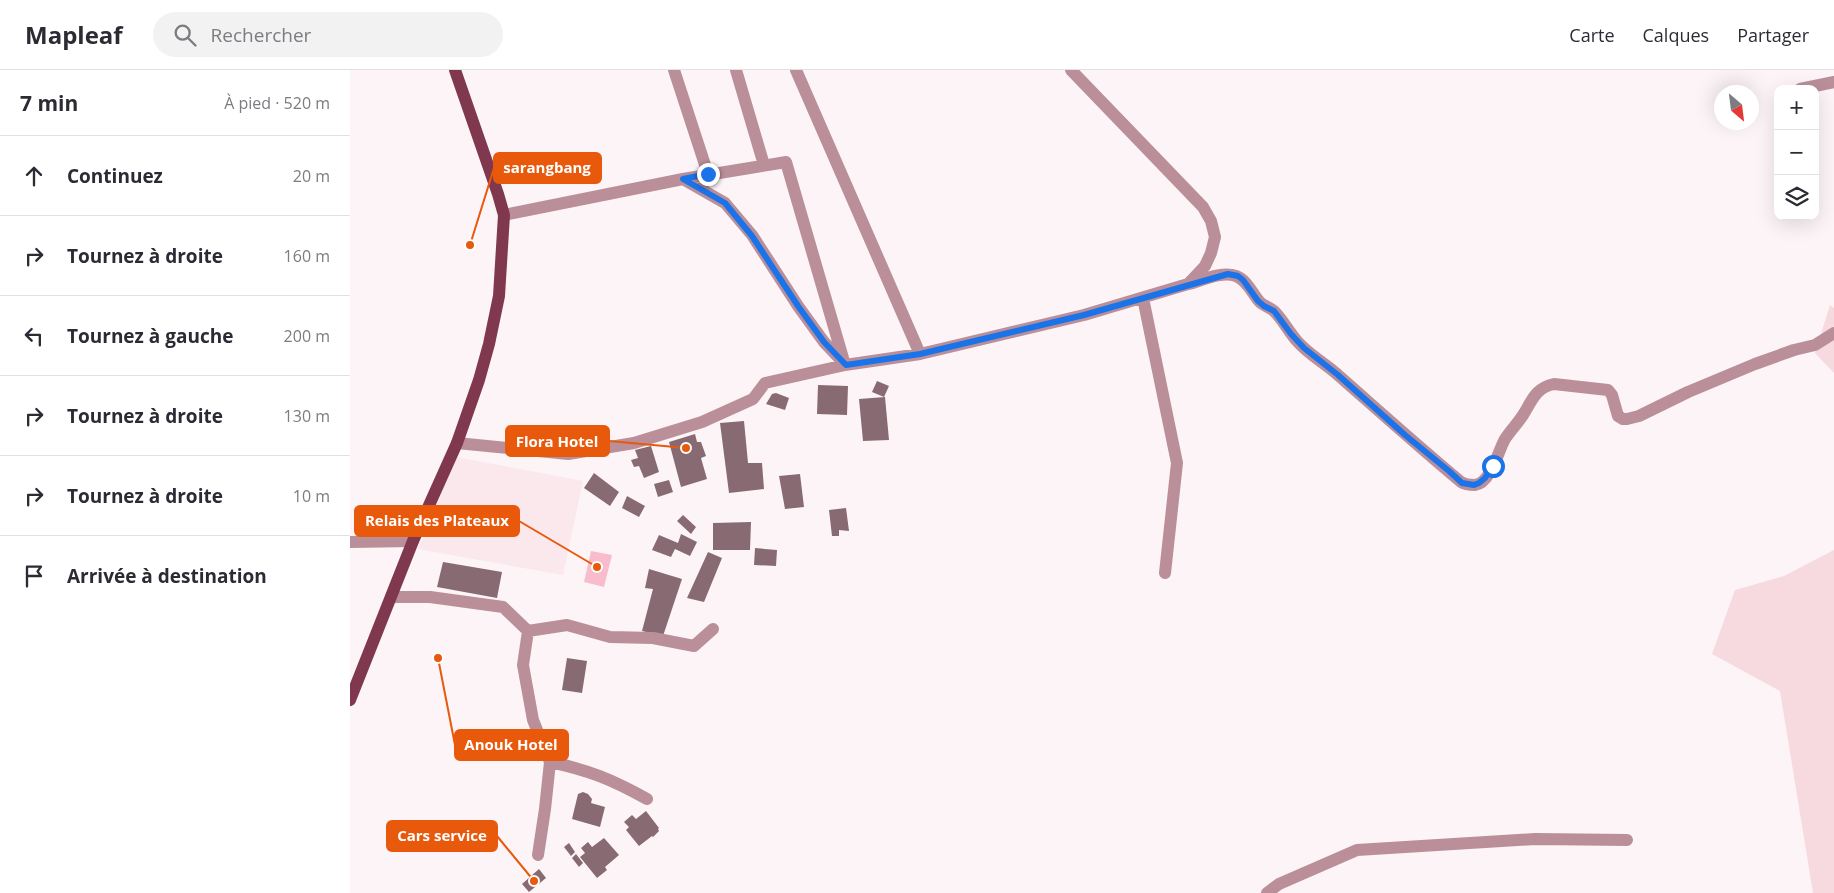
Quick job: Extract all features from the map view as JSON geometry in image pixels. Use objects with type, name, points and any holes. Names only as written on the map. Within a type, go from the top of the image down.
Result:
[{"type":"main road","points":[[350,700],[413,541],[457,443],[481,371],[499,296],[504,215],[456,70]]},
{"type":"street","points":[[674,70],[708,174]]},
{"type":"street","points":[[736,70],[764,165]]},
{"type":"street","points":[[796,70],[920,354]]},
{"type":"street","points":[[1071,70],[1203,207],[1211,221],[1215,237],[1211,253],[1205,266],[1188,284]]},
{"type":"street","points":[[1819,85],[1834,82]]},
{"type":"street","points":[[504,215],[708,174],[786,162],[846,365]]},
{"type":"street","points":[[683,179],[725,203],[752,236],[824,342],[846,365]]},
{"type":"street","points":[[457,443],[568,454],[634,443],[702,422],[752,398],[765,383],[846,365],[920,354],[1084,315],[1223,275],[1238,276],[1243,280],[1258,301],[1274,311],[1291,334],[1311,354],[1338,375],[1462,483],[1474,485],[1485,478],[1505,439],[1524,414],[1530,400],[1536,393],[1548,385],[1608,390],[1612,395],[1618,416],[1627,419],[1639,416],[1688,392],[1755,364],[1794,350],[1815,345],[1834,333]]},
{"type":"street","points":[[1143,298],[1177,463],[1165,573]]},
{"type":"street","points":[[350,542],[413,541]]},
{"type":"street","points":[[391,597],[430,597],[503,607],[528,631]]},
{"type":"street","points":[[528,631],[567,625],[610,636],[653,638],[694,646],[713,629]]},
{"type":"street","points":[[528,631],[524,665],[533,720],[550,762],[538,855]]},
{"type":"street","points":[[550,762],[588,771],[618,783],[647,799]]},
{"type":"street","points":[[1267,893],[1279,884],[1357,850],[1535,839],[1627,840]]},
{"type":"shaded area","points":[[1830,305],[1834,308],[1834,373],[1815,353]]},
{"type":"shaded area","points":[[456,457],[583,481],[563,575],[418,549]]},
{"type":"shaded area","points":[[1834,550],[1834,893],[1813,893],[1780,691],[1712,654],[1735,590],[1784,576]]},
{"type":"shaded area","points":[[591,551],[612,555],[604,587],[584,582]]},
{"type":"building","points":[[877,381],[889,386],[884,397],[872,392]]},
{"type":"building","points":[[818,385],[848,386],[847,415],[817,414]]},
{"type":"building","points":[[776,393],[789,398],[785,410],[766,404],[772,394]]},
{"type":"building","points":[[885,397],[889,440],[863,441],[859,399]]},
{"type":"building","points":[[744,421],[748,463],[762,463],[764,489],[729,493],[720,423]]},
{"type":"building","points":[[695,434],[697,442],[701,442],[706,456],[701,458],[707,479],[681,487],[669,442]]},
{"type":"building","points":[[651,446],[659,472],[644,478],[639,466],[634,467],[631,460],[638,458],[635,450]]},
{"type":"building","points":[[594,473],[619,492],[610,506],[584,488]]},
{"type":"building","points":[[800,474],[804,507],[785,509],[779,476]]},
{"type":"building","points":[[669,480],[673,492],[658,497],[654,484]]},
{"type":"building","points":[[627,496],[645,506],[639,517],[622,508]]},
{"type":"building","points":[[846,508],[849,531],[839,530],[839,536],[832,536],[829,510]]},
{"type":"building","points":[[683,515],[696,527],[691,534],[677,521]]},
{"type":"building","points":[[751,522],[750,550],[713,550],[713,523]]},
{"type":"building","points":[[681,534],[697,542],[690,556],[675,549],[671,557],[652,550],[659,535],[678,543]]},
{"type":"building","points":[[755,548],[777,550],[776,566],[754,565]]},
{"type":"building","points":[[708,552],[722,558],[704,602],[687,598]]},
{"type":"building","points":[[443,562],[502,572],[497,598],[437,587]]},
{"type":"building","points":[[649,569],[682,579],[663,636],[642,631],[653,589],[645,588]]},
{"type":"building","points":[[567,658],[587,661],[582,693],[562,690]]},
{"type":"building","points":[[583,792],[592,799],[591,803],[605,807],[600,827],[572,819],[578,794]]},
{"type":"building","points":[[646,811],[659,828],[659,831],[639,846],[626,830],[629,827],[624,822],[632,815],[636,819]]},
{"type":"building","points":[[604,838],[619,855],[605,867],[607,870],[597,878],[580,857],[585,853],[581,848],[588,842],[592,847]]},
{"type":"building","points":[[569,843],[575,852],[571,856],[564,847]]},
{"type":"building","points":[[576,854],[583,863],[579,867],[572,858]]},
{"type":"building","points":[[539,869],[546,878],[529,892],[522,884]]},
{"type":"place","name":"sarangbang","points":[[470,245]]},
{"type":"place","name":"Flora Hotel","points":[[686,448]]},
{"type":"place","name":"Relais des Plateaux","points":[[597,567]]},
{"type":"place","name":"Anouk Hotel","points":[[438,658]]},
{"type":"place","name":"Cars service","points":[[534,881]]},
{"type":"route","points":[[708,174],[683,179],[725,203],[752,236],[824,342],[846,365],[920,354],[1084,315],[1228,274],[1238,276],[1243,280],[1258,301],[1274,311],[1297,342],[1376,407],[1405,435],[1462,483],[1474,485],[1479,483],[1493,466]]}]
